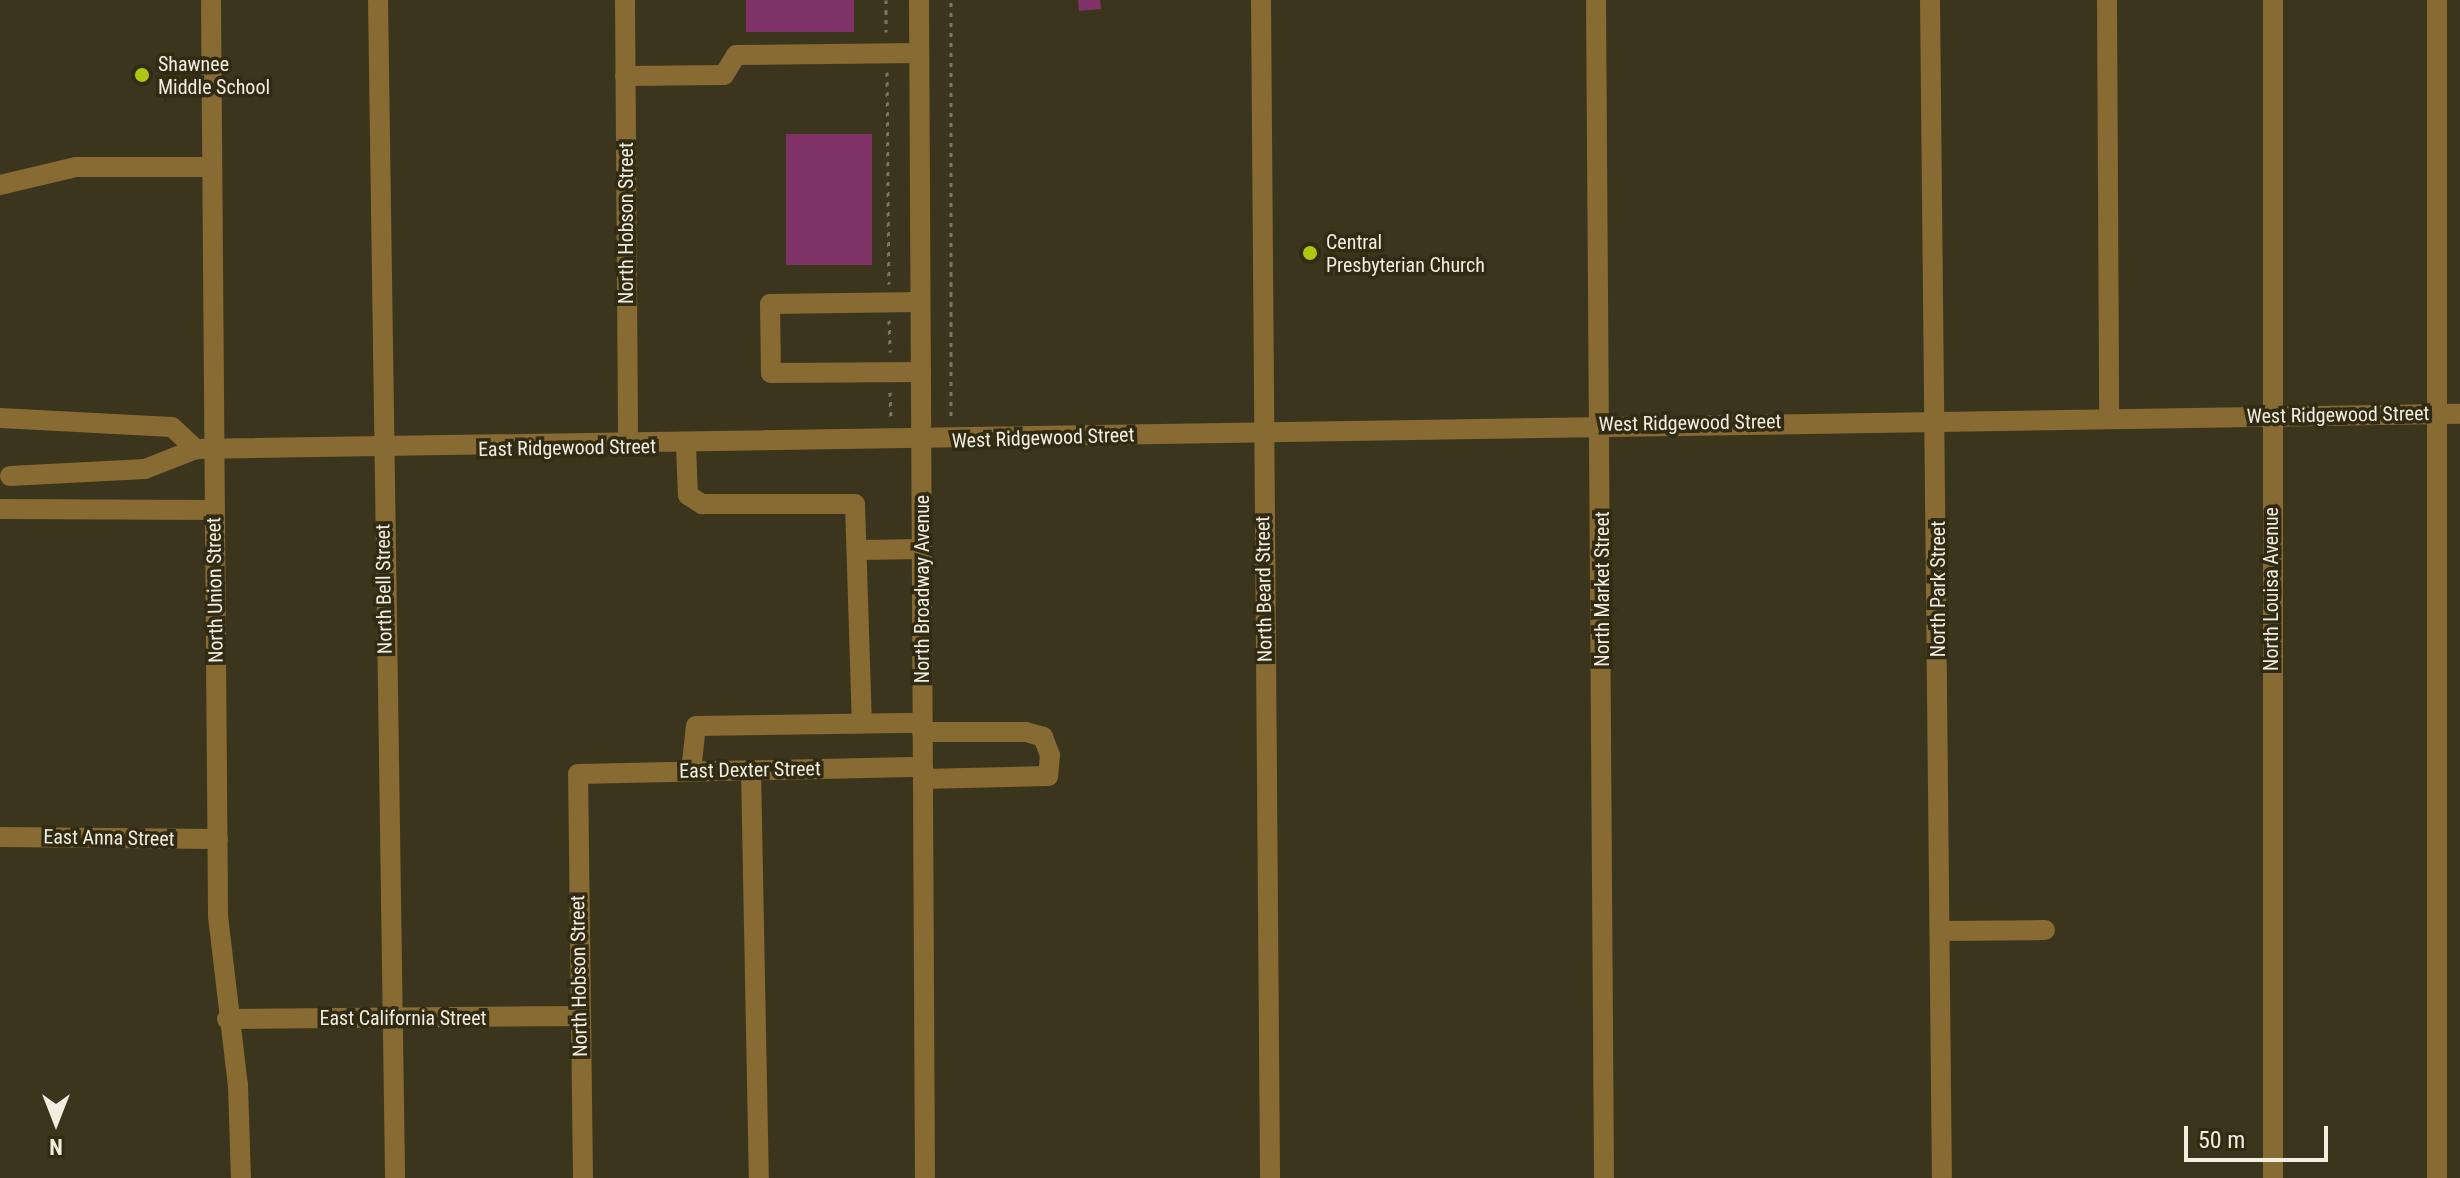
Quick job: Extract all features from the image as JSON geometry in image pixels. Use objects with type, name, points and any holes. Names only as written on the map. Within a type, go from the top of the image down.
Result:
[{"type":"street","name":"North Union Street","points":[[211,0],[212,167],[204,450],[214,510],[218,839],[227,1019],[241,1178]]},
{"type":"street","name":"North Bell Street","points":[[378,0],[382,451],[395,1178]]},
{"type":"street","name":"North Hobson Street","points":[[625,0],[628,447]]},
{"type":"street","name":"North Broadway Avenue","points":[[919,0],[925,1178]]},
{"type":"street","name":"North Beard Street","points":[[1261,0],[1270,1178]]},
{"type":"street","name":"North Market Street","points":[[1596,0],[1602,424],[1604,1178]]},
{"type":"street","name":"North Park Street","points":[[1930,0],[1937,420],[1942,1178]]},
{"type":"street","points":[[2107,0],[2109,419]]},
{"type":"street","name":"North Louisa Avenue","points":[[2273,0],[2270,416],[2273,1178]]},
{"type":"street","points":[[2437,0],[2437,1178]]},
{"type":"street","points":[[625,76],[724,75],[736,55],[919,53]]},
{"type":"street","points":[[0,185],[76,167],[212,167]]},
{"type":"street","points":[[920,302],[770,304],[771,373],[921,372]]},
{"type":"street","name":"West Ridgewood Street","points":[[921,441],[1602,424],[2460,414]]},
{"type":"street","points":[[0,418],[172,427],[204,450]]},
{"type":"street","name":"East Ridgewood Street","points":[[204,450],[382,451],[921,441]]},
{"type":"street","points":[[686,446],[688,495],[702,504],[855,504],[861,550],[862,723]]},
{"type":"street","points":[[204,450],[145,469],[5,476],[6,509],[214,510]]},
{"type":"street","points":[[861,550],[922,549]]},
{"type":"street","points":[[691,771],[696,726],[862,723],[922,728]]},
{"type":"street","name":"East Dexter Street","points":[[578,774],[751,770],[1048,776],[1050,755],[1043,737],[1026,732],[922,728]]},
{"type":"street","points":[[751,770],[759,1178]]},
{"type":"street","name":"North Hobson Street","points":[[578,774],[583,1178]]},
{"type":"street","name":"East Anna Street","points":[[0,837],[218,839]]},
{"type":"street","points":[[1940,931],[2045,930]]},
{"type":"street","name":"East California Street","points":[[227,1019],[579,1016]]},
{"type":"path","points":[[886,0],[891,417]]},
{"type":"path","points":[[951,0],[951,416]]},
{"type":"building","points":[[746,0],[854,0],[854,32],[746,32]]},
{"type":"building","points":[[1078,0],[1100,0],[1101,9],[1079,11]]},
{"type":"building","points":[[786,134],[872,134],[872,265],[786,265]]},
{"type":"place","name":"Shawnee Middle School","points":[[142,75]]},
{"type":"place","name":"Central Presbyterian Church","points":[[1310,253]]}]
